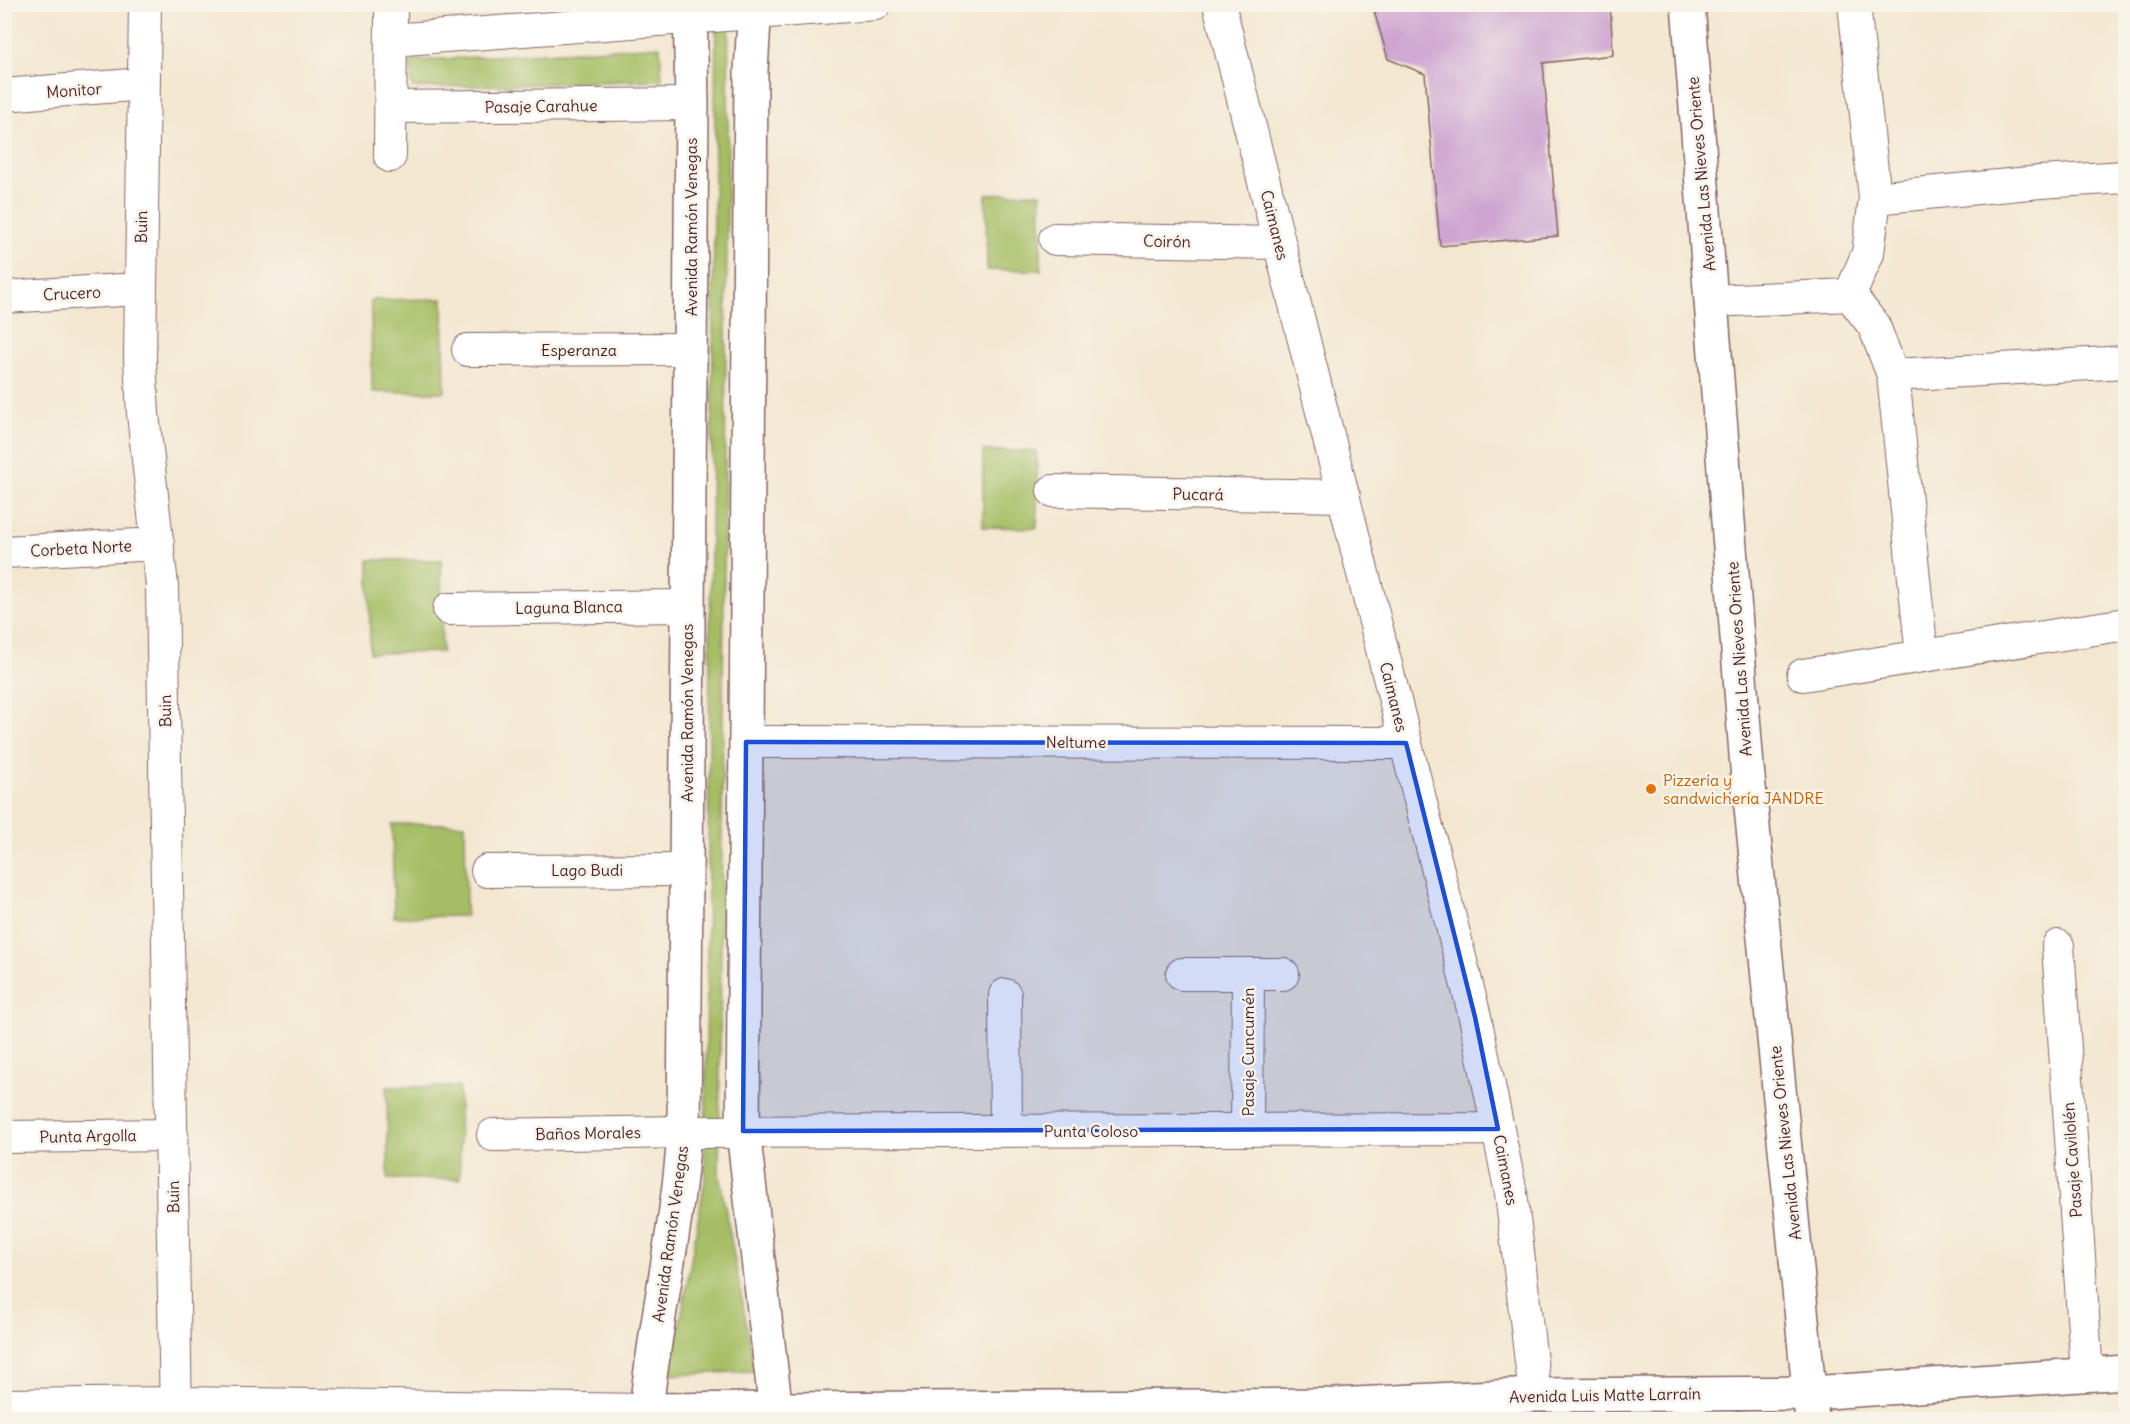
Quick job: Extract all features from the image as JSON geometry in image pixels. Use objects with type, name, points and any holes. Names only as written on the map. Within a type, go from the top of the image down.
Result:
[{"type":"street","name":"Buin","points":[[145,4],[139,289],[143,414],[158,544],[163,642],[176,1411]]},
{"type":"street","points":[[391,40],[690,12],[875,4]]},
{"type":"street","name":"Caimanes","points":[[1220,4],[1475,1017],[1520,1255],[1535,1395]]},
{"type":"street","name":"Avenida Las Nieves Oriente","points":[[1688,4],[1747,767],[1812,1406]]},
{"type":"street","points":[[1850,295],[1868,253],[1875,198],[1854,4]]},
{"type":"street","points":[[390,156],[391,6]]},
{"type":"street","points":[[754,9],[750,83],[743,1131],[776,1414]]},
{"type":"street","name":"Avenida Ramón Venegas","points":[[645,1415],[651,1360],[676,1213],[684,1132],[692,105],[690,12]]},
{"type":"street","name":"Monitor","points":[[4,95],[144,84]]},
{"type":"street","name":"Pasaje Carahue","points":[[391,107],[692,105]]},
{"type":"street","points":[[1875,198],[2040,182],[2126,177]]},
{"type":"street","name":"Coirón","points":[[1055,239],[1280,243]]},
{"type":"street","name":"Crucero","points":[[4,297],[139,289]]},
{"type":"street","points":[[1712,301],[1850,295]]},
{"type":"street","points":[[1850,295],[1874,326],[1893,375],[1923,656]]},
{"type":"street","name":"Esperanza","points":[[468,350],[690,350]]},
{"type":"street","points":[[1893,375],[2126,362]]},
{"type":"street","name":"Pucará","points":[[1053,491],[1344,496]]},
{"type":"street","name":"Corbeta Norte","points":[[4,552],[158,544]]},
{"type":"street","name":"Laguna Blanca","points":[[449,609],[688,606]]},
{"type":"street","points":[[1803,675],[2126,624]]},
{"type":"street","name":"Neltume","points":[[746,741],[1406,743]]},
{"type":"street","name":"Lago Budi","points":[[487,871],[686,870]]},
{"type":"street","name":"Pasaje Cavilolén","points":[[2058,946],[2087,1375]]},
{"type":"street","name":"Pasaje Cuncumén","points":[[1182,974],[1283,974]]},
{"type":"street","name":"Pasaje Cuncumén","points":[[1247,1130],[1248,974]]},
{"type":"street","points":[[1005,995],[1006,1131]]},
{"type":"street","name":"Punta Coloso","points":[[684,1132],[1498,1130]]},
{"type":"street","name":"Baños Morales","points":[[493,1135],[684,1132]]},
{"type":"street","name":"Punta Argolla","points":[[4,1137],[172,1135]]},
{"type":"street","name":"Avenida Luis Matte Larraín","points":[[4,1405],[176,1411],[645,1415],[1335,1412],[1535,1395],[1812,1406],[2126,1372]]},
{"type":"highlighted area","points":[[746,742],[1406,743],[1475,1017],[1498,1129],[743,1131]]},
{"type":"green space","points":[[729,4],[719,1174],[755,1371],[671,1375],[705,1180],[716,5]]},
{"type":"green space","points":[[660,46],[662,80],[412,88],[410,61]]},
{"type":"green space","points":[[1041,193],[1041,270],[987,270],[986,194]]},
{"type":"green space","points":[[443,299],[445,392],[372,392],[371,300]]},
{"type":"green space","points":[[983,451],[1037,451],[1037,528],[983,527]]},
{"type":"green space","points":[[369,560],[441,560],[442,652],[370,653]]},
{"type":"green space","points":[[392,824],[465,824],[466,916],[394,917]]},
{"type":"green space","points":[[387,1087],[459,1087],[460,1179],[388,1179]]},
{"type":"building","points":[[1372,4],[1610,4],[1613,55],[1543,63],[1558,236],[1440,246],[1425,74],[1388,59]]},
{"type":"place","name":"Pizzería y sandwichería JANDRE","points":[[1651,789]]}]
